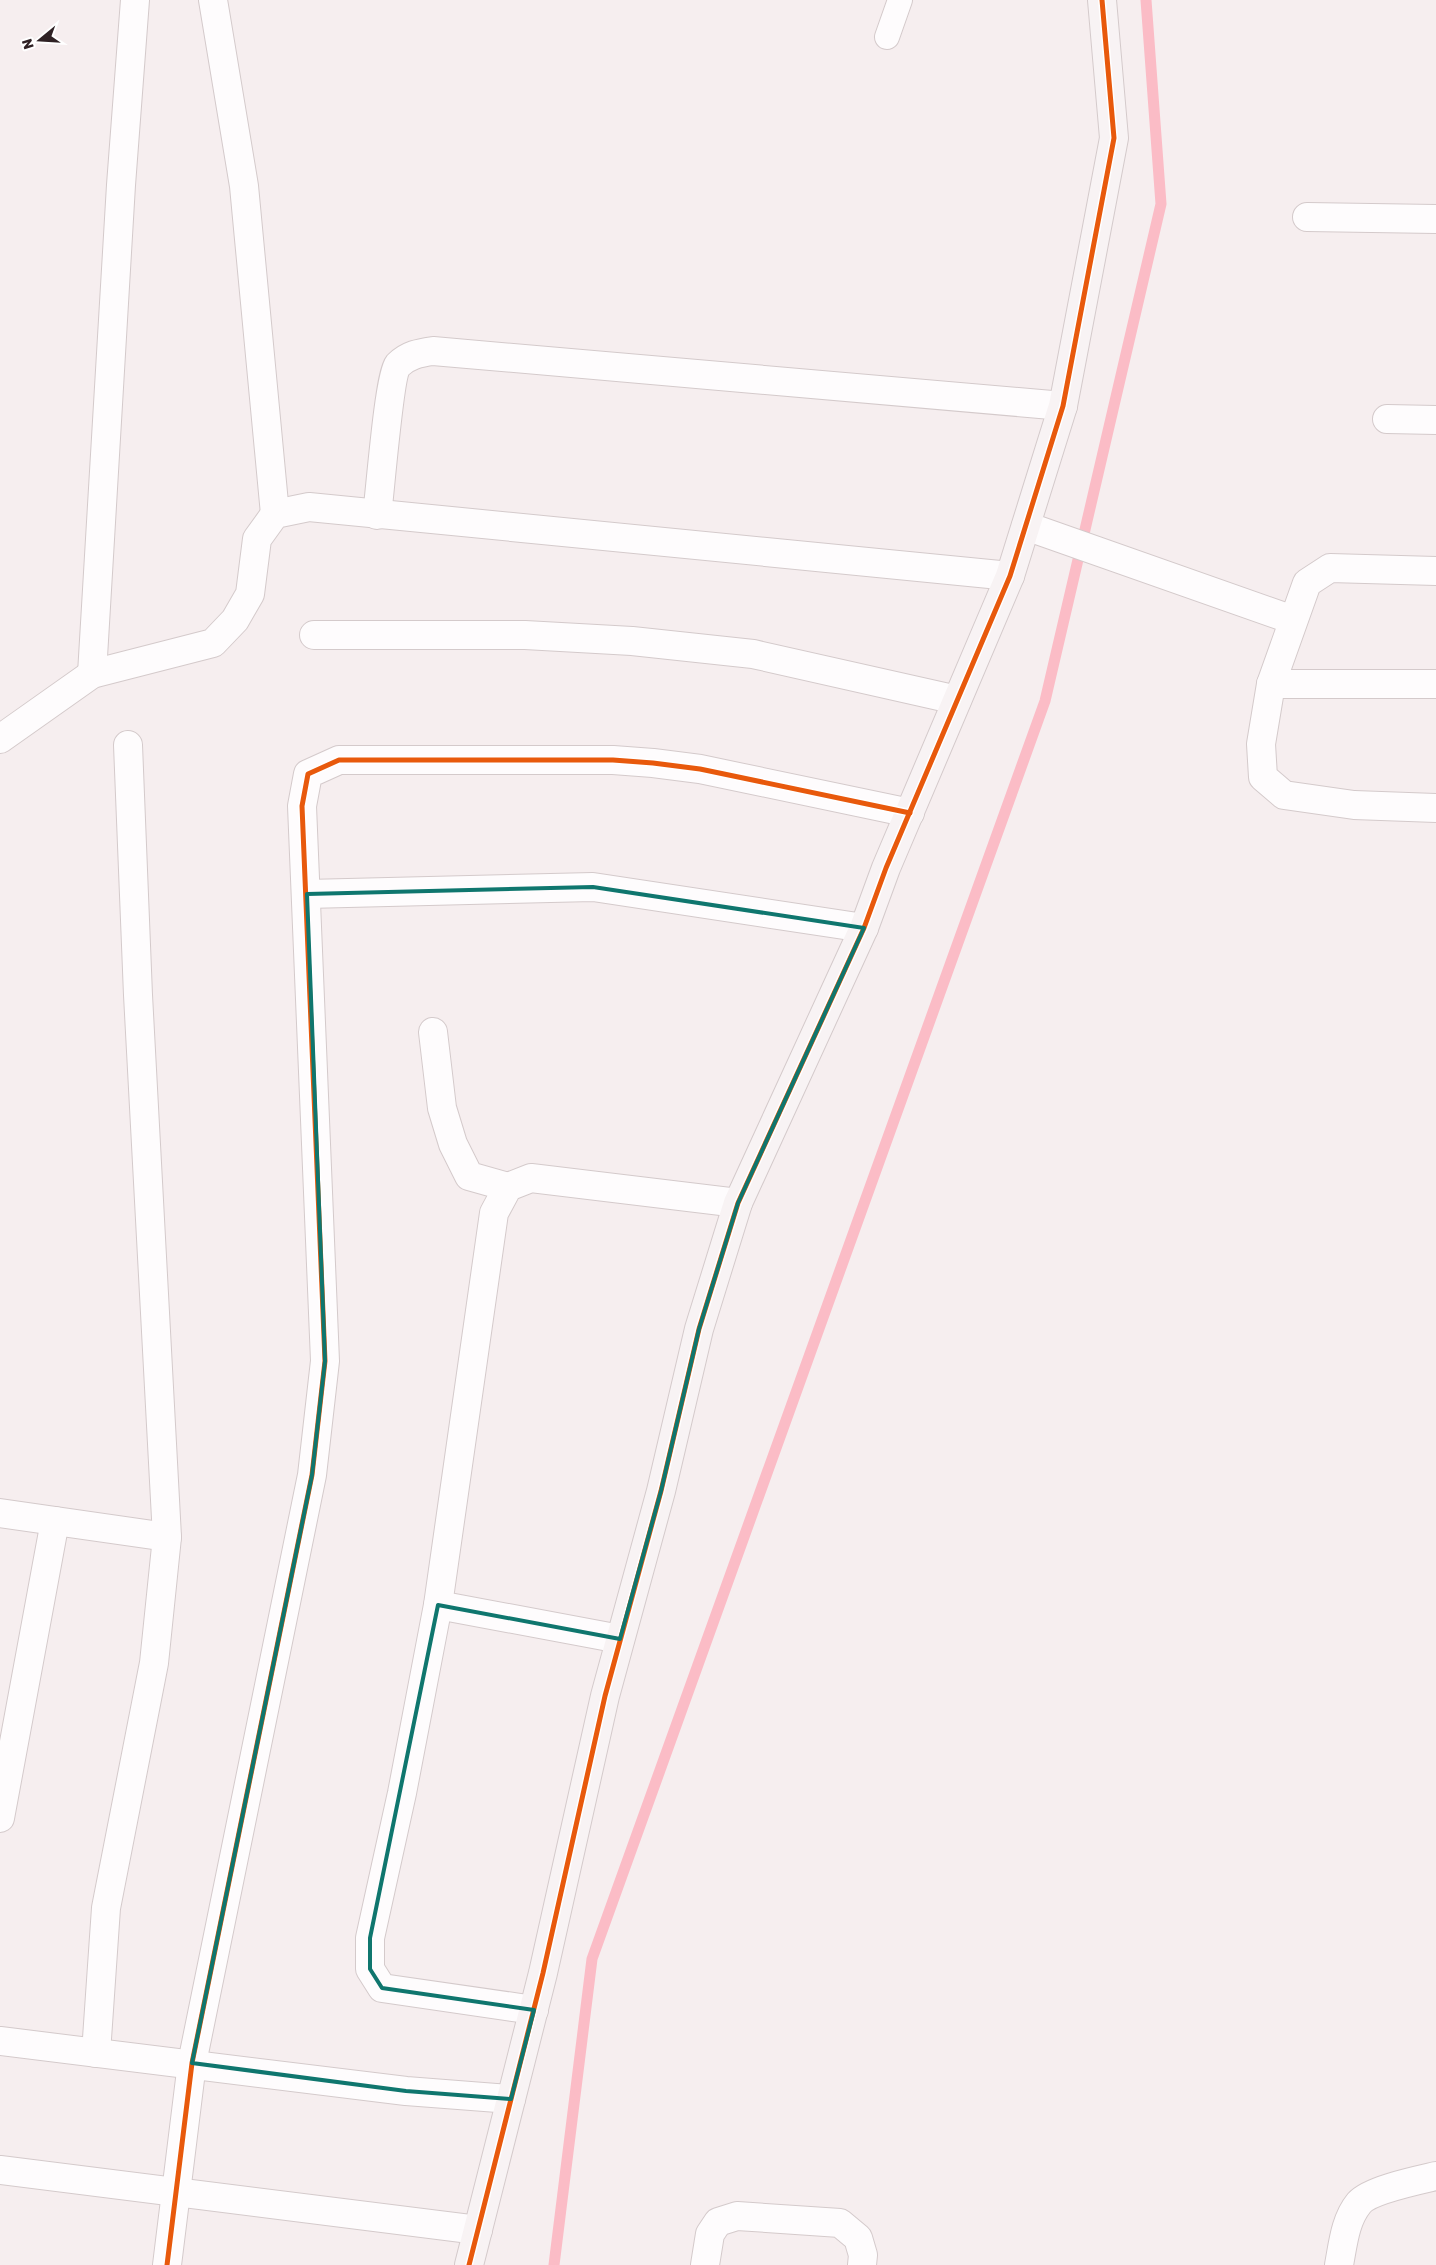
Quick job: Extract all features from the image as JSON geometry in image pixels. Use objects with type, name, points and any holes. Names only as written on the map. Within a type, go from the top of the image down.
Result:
[{"type":"street","points":[[92,674],[120,185],[136,0]]},
{"type":"street","points":[[0,739],[13,719],[92,674],[213,643],[236,620],[250,594],[258,539],[275,514],[244,186],[213,0]]},
{"type":"street","points":[[469,2265],[534,2010],[605,1696],[661,1491],[699,1329],[738,1203],[864,928],[910,812],[1010,576],[1063,406],[1114,138],[1102,0]]},
{"type":"street","points":[[1307,217],[1436,219]]},
{"type":"street","points":[[377,515],[391,391],[396,367],[411,355],[433,351],[1063,406]]},
{"type":"street","points":[[1388,419],[1436,420]]},
{"type":"street","points":[[275,514],[309,507],[1010,576]]},
{"type":"street","points":[[1026,526],[1293,620]]},
{"type":"street","points":[[1436,571],[1330,568],[1307,584],[1271,684],[1262,744],[1263,777],[1284,795],[1354,805],[1436,808]]},
{"type":"street","points":[[314,636],[525,635],[632,641],[753,654],[957,700]]},
{"type":"street","points":[[1271,684],[1436,684]]},
{"type":"street","points":[[96,2052],[106,1908],[154,1663],[168,1538],[138,994],[128,746]]},
{"type":"street","points":[[167,2265],[192,2063],[312,1474],[325,1361],[302,806],[308,774],[339,760],[613,760],[700,769],[910,812]]},
{"type":"street","points":[[307,894],[593,887],[864,928]]},
{"type":"street","points":[[433,1032],[442,1108],[452,1144],[469,1176],[508,1187],[531,1178],[738,1203]]},
{"type":"street","points":[[508,1187],[494,1213],[438,1605],[402,1793],[370,1938],[370,1969],[382,1988],[534,2010]]},
{"type":"street","points":[[0,1513],[168,1538]]},
{"type":"street","points":[[0,1818],[55,1521]]},
{"type":"street","points":[[438,1605],[620,1639]]},
{"type":"street","points":[[0,2042],[192,2063],[406,2091],[511,2099]]},
{"type":"street","points":[[0,2170],[478,2230]]},
{"type":"street","points":[[1339,2265],[1345,2228],[1360,2202],[1395,2186],[1436,2176]]},
{"type":"street","points":[[706,2265],[710,2234],[718,2222],[737,2216],[840,2223],[858,2238],[863,2256],[862,2265]]},
{"type":"lane","points":[[886,37],[900,0]]},
{"type":"highlighted area","points":[[593,887],[864,928],[738,1203],[699,1329],[661,1491],[620,1639],[438,1605],[370,1938],[370,1969],[382,1988],[534,2010],[511,2099],[406,2091],[192,2063],[312,1475],[325,1361],[307,894]]},
{"type":"waterway","points":[[554,2265],[592,1959],[1045,701],[1161,204],[1146,0]]},
{"type":"cycle path","points":[[469,2265],[543,1973],[605,1696],[661,1491],[699,1329],[738,1203],[864,928],[886,868],[1010,576],[1063,406],[1114,138],[1102,0]]},
{"type":"cycle path","points":[[167,2265],[192,2063],[312,1475],[325,1361],[302,806],[308,774],[339,760],[613,760],[700,769],[910,813]]}]
